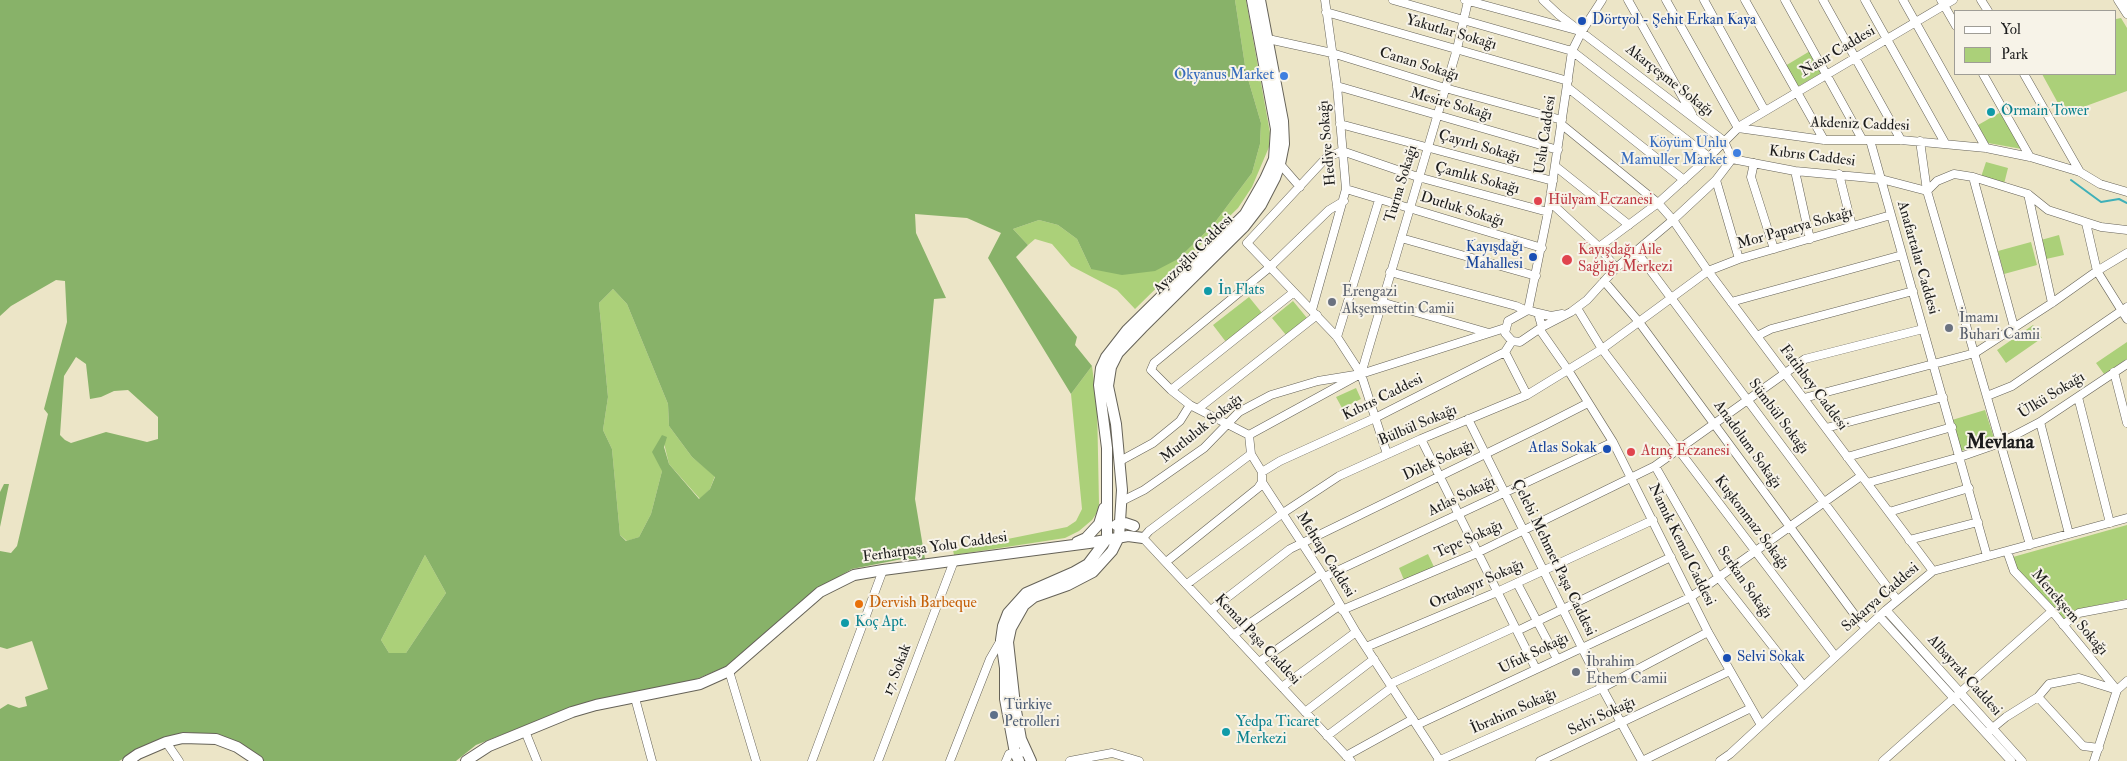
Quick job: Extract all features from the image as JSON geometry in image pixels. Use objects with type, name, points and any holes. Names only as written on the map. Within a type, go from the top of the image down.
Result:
[{"type":"main road","name":"Ayazoğlu Caddesi","points":[[1107,493],[1106,426],[1099,385],[1101,368],[1106,357],[1127,330],[1245,214],[1274,159],[1276,129],[1252,0]]},
{"type":"main road","name":"Ayazoğlu Caddesi","points":[[1119,537],[1122,503],[1116,424],[1108,386],[1111,366],[1118,354],[1142,328],[1244,227],[1261,205],[1280,164],[1284,144],[1282,121],[1260,0]]},
{"type":"main road","points":[[1017,757],[1005,699],[1005,668],[1001,640],[1002,626],[1008,614],[1026,593],[1088,564],[1100,550],[1107,534],[1107,493]]},
{"type":"main road","points":[[1100,550],[1088,540],[1099,524],[1107,493]]},
{"type":"main road","points":[[1122,503],[1134,526],[1143,538]]},
{"type":"main road","points":[[1107,534],[1121,523],[1129,523],[1134,526]]},
{"type":"main road","points":[[1107,534],[1119,537],[1143,538]]},
{"type":"main road","name":"Ferhatpaşa Yolu Caddesi","points":[[466,761],[489,746],[525,730],[596,705],[700,684],[729,671],[820,592],[854,575],[1069,545],[1107,534]]},
{"type":"main road","points":[[1029,756],[1018,727],[1008,642],[1016,616],[1024,605],[1034,597],[1068,585],[1093,572],[1112,551],[1119,537]]},
{"type":"main road","points":[[128,761],[138,754],[166,742],[183,738],[216,739],[237,747],[258,761]]},
{"type":"street","name":"Hediye Sokağı","points":[[1314,313],[1346,189],[1325,0]]},
{"type":"street","points":[[1393,0],[1572,52],[1709,157]]},
{"type":"street","name":"Akarçeşme Sokağı","points":[[1543,0],[1724,141],[1732,158]]},
{"type":"street","points":[[1628,0],[1694,117]]},
{"type":"street","points":[[1599,247],[1658,203],[1739,127],[1666,0]]},
{"type":"street","points":[[1704,0],[1765,111]]},
{"type":"street","points":[[1745,0],[1824,140]]},
{"type":"street","name":"Anafartalar Caddesi","points":[[1785,0],[1826,75],[1866,139],[1881,179],[1988,556]]},
{"type":"street","points":[[1824,0],[1901,140]]},
{"type":"street","points":[[1865,0],[1946,143]]},
{"type":"street","points":[[1903,0],[1986,148]]},
{"type":"street","name":"Nasır Caddesi","points":[[1739,127],[1915,22],[1943,3],[1953,0]]},
{"type":"street","points":[[2118,0],[2127,14]]},
{"type":"street","points":[[1467,1],[1492,3],[1582,31]]},
{"type":"street","name":"Turna Sokağı","points":[[1361,374],[1446,88],[1457,49],[1467,1]]},
{"type":"street","name":"Uslu Caddesi","points":[[1527,310],[1542,248],[1572,52],[1597,2]]},
{"type":"street","points":[[1943,3],[1954,22]]},
{"type":"street","name":"Yakutlar Sokağı","points":[[1326,12],[1457,49],[1567,84]]},
{"type":"street","name":"Canan Sokağı","points":[[1268,39],[1332,53],[1562,122]]},
{"type":"street","points":[[1984,75],[2030,157]]},
{"type":"street","points":[[2025,75],[2080,172]]},
{"type":"street","points":[[1567,84],[1684,180]]},
{"type":"street","name":"Mesire Sokağı","points":[[1336,86],[1558,150]]},
{"type":"street","name":"Fatihbey Caddesi","points":[[1562,122],[1658,203],[1673,220],[1708,271],[1933,571]]},
{"type":"street","name":"Çayırlı Sokağı","points":[[1340,124],[1553,182]]},
{"type":"street","name":"Akdeniz Caddesi","points":[[1739,127],[1824,140],[1901,140],[1986,148],[2030,157],[2080,172],[2100,184],[2127,192]]},
{"type":"street","points":[[1920,141],[1927,190],[2030,545]]},
{"type":"street","points":[[1342,151],[1326,158],[1247,243],[1337,337],[1361,374],[1387,454]]},
{"type":"street","name":"Çamlık Sokağı","points":[[1342,151],[1418,177],[1548,212]]},
{"type":"street","points":[[1505,328],[1507,336],[1512,342],[1520,342],[1574,310],[1616,268],[1673,220],[1716,180],[1732,158]]},
{"type":"street","name":"Kıbrıs Caddesi","points":[[1732,158],[1795,171],[1881,179],[1927,190]]},
{"type":"street","points":[[1754,163],[1751,177],[1774,249]]},
{"type":"street","points":[[1280,164],[1300,187]]},
{"type":"street","points":[[1555,166],[1628,225]]},
{"type":"street","points":[[1795,171],[1810,239]]},
{"type":"street","points":[[1839,174],[1852,226]]},
{"type":"street","points":[[1927,190],[1937,181],[1954,174],[1973,177],[2028,194],[2048,210],[2101,227],[2127,230]]},
{"type":"street","points":[[1973,177],[2014,327]]},
{"type":"street","points":[[1716,180],[1740,259]]},
{"type":"street","name":"Dutluk Sokağı","points":[[1346,189],[1542,248]]},
{"type":"street","points":[[2028,194],[2052,303]]},
{"type":"street","points":[[1337,337],[1379,200]]},
{"type":"street","points":[[1249,435],[1190,405],[1171,390],[1151,370],[1154,363],[1270,267],[1329,210],[1344,202]]},
{"type":"street","points":[[1550,202],[1599,247],[1616,268]]},
{"type":"street","name":"Mor Papatya Sokağı","points":[[1638,322],[1708,271],[1740,259],[1891,215]]},
{"type":"street","points":[[2086,223],[2096,271],[2124,309],[2127,320]]},
{"type":"street","points":[[1401,238],[1536,276]]},
{"type":"street","name":"Sümbül Sokağı","points":[[1636,250],[1897,600]]},
{"type":"street","points":[[1804,398],[1975,353],[2127,252]]},
{"type":"street","points":[[1731,302],[1902,255]]},
{"type":"street","points":[[1390,272],[1516,306],[1538,314],[1551,316],[1574,310]]},
{"type":"street","name":"Anadolum Sokağı","points":[[1604,281],[1638,322],[1715,423],[1866,628]]},
{"type":"street","points":[[1757,336],[1771,330],[1912,290]]},
{"type":"street","points":[[1171,390],[1294,292]]},
{"type":"street","points":[[1381,302],[1489,333]]},
{"type":"street","points":[[1987,396],[2012,386],[2124,309]]},
{"type":"street","points":[[1249,435],[1361,374],[1505,328],[1511,318],[1527,310]]},
{"type":"street","name":"Kuşkonmaz Sokağı","points":[[1574,310],[1835,656]]},
{"type":"street","points":[[1199,408],[1314,313]]},
{"type":"street","points":[[1538,314],[1541,319],[1541,329]]},
{"type":"street","name":"Bülbül Sokağı","points":[[1187,584],[1282,513],[1339,476],[1421,439],[1527,395],[1602,349],[1638,322]]},
{"type":"street","name":"Namık Kemal Caddesi","points":[[1541,329],[1613,442],[1708,632],[1761,725]]},
{"type":"street","name":"Tepe Sokağı","points":[[1259,662],[1341,608],[1477,553],[1655,466],[1805,359],[1924,329]]},
{"type":"street","name":"Kıbrıs Caddesi","points":[[1262,472],[1280,460],[1375,418],[1505,352],[1512,342]]},
{"type":"street","points":[[1505,352],[1527,395]]},
{"type":"street","name":"Ülkü Sokağı","points":[[1867,483],[1960,458],[2000,443],[2040,422],[2127,364]]},
{"type":"street","points":[[2114,372],[2127,423]]},
{"type":"street","name":"Mutluluk Sokağı","points":[[1122,503],[1204,448],[1239,412],[1271,395],[1318,381],[1361,374]]},
{"type":"street","points":[[1826,428],[1943,397]]},
{"type":"street","points":[[2078,397],[2110,523]]},
{"type":"street","name":"Dilek Sokağı","points":[[1210,610],[1290,549],[1486,454],[1588,402]]},
{"type":"street","points":[[1120,461],[1153,443],[1180,421],[1190,405]]},
{"type":"street","name":"Çelebi Mehmet Paşa Caddesi","points":[[1468,419],[1525,530],[1602,688],[1642,761]]},
{"type":"street","points":[[2040,422],[2069,534]]},
{"type":"street","points":[[1847,457],[1952,427]]},
{"type":"street","points":[[1166,562],[1258,488],[1262,482],[1262,472],[1252,454],[1249,435]]},
{"type":"street","points":[[1421,439],[1536,669]]},
{"type":"street","name":"Atlas Sokağı","points":[[1233,635],[1322,576],[1613,442]]},
{"type":"street","points":[[1143,538],[1149,531],[1252,454]]},
{"type":"street","name":"Serkan Sokağı","points":[[1655,466],[1719,578],[1803,686]]},
{"type":"street","name":"Ufuk Sokağı","points":[[1349,759],[1415,722],[1536,669],[1691,597],[1861,476]]},
{"type":"street","name":"Mehtap Caddesi","points":[[1262,482],[1439,761]]},
{"type":"street","points":[[1889,512],[1969,488]]},
{"type":"street","name":"Sakarya Caddesi","points":[[1720,761],[1733,758],[1761,725],[1879,616],[1933,571],[2127,518]]},
{"type":"street","name":"Ortabayır Sokağı","points":[[1366,647],[1497,592],[1653,520]]},
{"type":"street","points":[[1909,540],[1978,522]]},
{"type":"street","name":"Kemal Paşa Caddesi","points":[[1143,538],[1349,759]]},
{"type":"street","name":"Menekşem Sokağı","points":[[2007,551],[2014,571],[2052,611],[2117,690]]},
{"type":"street","points":[[1328,736],[1391,686],[1516,629],[1538,621],[1671,557]]},
{"type":"street","name":"17. Sokak","points":[[878,761],[954,561]]},
{"type":"street","points":[[812,761],[883,570]]},
{"type":"street","points":[[1517,583],[1557,659]]},
{"type":"street","points":[[2063,625],[2079,613],[2127,604]]},
{"type":"street","name":"Albayrak Caddesi","points":[[1886,610],[2022,761]]},
{"type":"street","points":[[1883,761],[2052,611]]},
{"type":"street","name":"Albayrak Caddesi","points":[[1879,616],[2011,761]]},
{"type":"street","points":[[1282,687],[1356,632]]},
{"type":"street","name":"İbrahim Sokağı","points":[[1439,761],[1602,688],[1708,632]]},
{"type":"street","points":[[950,761],[990,659],[1001,640]]},
{"type":"street","points":[[1306,712],[1374,659]]},
{"type":"street","name":"Selvi Sokağı","points":[[1540,761],[1622,724],[1730,670]]},
{"type":"street","points":[[729,671],[756,761]]},
{"type":"street","points":[[1986,734],[2038,696],[2049,684],[2079,678],[2117,690]]},
{"type":"street","points":[[2094,761],[2117,690],[2127,681]]},
{"type":"street","points":[[2038,696],[2083,746],[2099,748]]},
{"type":"street","points":[[635,698],[652,761]]},
{"type":"street","points":[[1642,761],[1751,708]]},
{"type":"street","points":[[525,730],[537,761]]},
{"type":"street","points":[[166,742],[179,761]]},
{"type":"street","points":[[1070,761],[1112,753],[1139,761]]},
{"type":"street","points":[[1006,761],[1009,754],[1017,757],[1029,756]]},
{"type":"green space","points":[[0,0],[1235,0],[1246,72],[1261,123],[1260,144],[1252,173],[1213,225],[1178,259],[1155,271],[1122,275],[1091,269],[1077,239],[1058,225],[1039,220],[1013,229],[1028,245],[1016,257],[1077,337],[1075,345],[1092,366],[1071,394],[988,258],[1001,233],[967,218],[915,214],[916,233],[946,298],[934,299],[915,499],[925,559],[902,559],[852,569],[819,588],[741,656],[725,667],[694,680],[595,700],[554,714],[476,745],[456,761],[264,761],[241,745],[222,736],[184,732],[158,740],[119,761],[0,761],[0,709],[8,704],[19,708],[27,706],[25,697],[48,689],[32,641],[7,649],[0,647],[0,551],[11,553],[17,546],[48,414],[44,409],[67,322],[65,281],[56,280],[11,306],[0,316]],"holes":[[[613,289],[627,304],[668,404],[669,426],[692,457],[715,477],[710,489],[699,499],[669,464],[664,447],[667,437],[662,435],[652,452],[662,471],[651,514],[639,537],[626,541],[620,535],[612,449],[603,430],[608,397],[599,303]],[[76,357],[86,364],[90,399],[101,397],[114,391],[128,390],[158,417],[158,439],[147,442],[106,432],[71,443],[65,440],[60,435],[64,376]],[[425,555],[446,593],[406,653],[389,653],[381,640]]]},
{"type":"green space","points":[[1235,0],[1246,0],[1270,133],[1269,147],[1252,187],[1238,208],[1135,309],[1117,290],[1071,266],[1052,244],[1035,239],[1028,245],[1013,229],[1039,220],[1058,225],[1077,239],[1091,269],[1178,259],[1213,225],[1252,173],[1260,144],[1261,123],[1246,72]]},
{"type":"green space","points":[[2121,18],[2127,28],[2127,91],[2064,114],[2043,75],[2117,75],[2117,19]]},
{"type":"green space","points":[[1810,51],[1823,72],[1797,87],[1785,66]]},
{"type":"green space","points":[[2001,112],[2022,149],[1988,143],[1978,125]]},
{"type":"green space","points":[[1986,162],[2008,168],[2004,184],[1981,177]]},
{"type":"green space","points":[[2059,235],[2064,255],[2046,259],[2041,240]]},
{"type":"green space","points":[[2031,242],[2037,265],[2004,274],[1998,251]]},
{"type":"green space","points":[[613,289],[627,304],[668,404],[669,426],[692,457],[715,476],[710,489],[700,499],[669,464],[662,435],[662,471],[651,514],[639,537],[627,541],[620,535],[612,449],[603,430],[608,397],[599,303]]},
{"type":"green space","points":[[1249,297],[1262,313],[1226,342],[1213,325]]},
{"type":"green space","points":[[1293,301],[1307,318],[1286,335],[1272,318]]},
{"type":"green space","points":[[2033,325],[2042,338],[2006,363],[1997,350]]},
{"type":"green space","points":[[2127,342],[2127,359],[2104,374],[2096,363]]},
{"type":"green space","points":[[1092,366],[1097,404],[1099,504],[1098,511],[1092,520],[1079,531],[1065,538],[954,555],[953,550],[1067,527],[1076,521],[1082,509],[1071,394]]},
{"type":"green space","points":[[1356,388],[1361,399],[1342,408],[1336,397]]},
{"type":"green space","points":[[1985,410],[1995,441],[1961,451],[1952,420]]},
{"type":"green space","points":[[4,484],[9,484],[0,527],[0,492]]},
{"type":"green space","points":[[2127,525],[2127,599],[2079,609],[2062,621],[2018,571],[2013,557]]},
{"type":"green space","points":[[1428,554],[1434,567],[1404,580],[1399,568]]},
{"type":"green space","points":[[425,555],[446,593],[406,653],[389,653],[381,640]]},
{"type":"waterway","points":[[2071,180],[2101,202],[2119,199],[2127,203]]},
{"type":"place","name":"Dörtyol - Şehit Erkan Kaya","points":[[1582,21]]},
{"type":"place","name":"Okyanus Market","points":[[1284,76]]},
{"type":"place","name":"Ormain Tower","points":[[1991,112]]},
{"type":"place","name":"Köyüm Unlu Mamuller Market","points":[[1737,153]]},
{"type":"place","name":"Hülyam Eczanesi","points":[[1538,201]]},
{"type":"place","name":"Kayışdağı Mahallesi","points":[[1533,257]]},
{"type":"place","name":"Kayışdağı Aile Sağlığı Merkezi","points":[[1567,260]]},
{"type":"place","name":"İn Flats","points":[[1208,291]]},
{"type":"place","name":"Erengazi Akşemsettin Camii","points":[[1332,302]]},
{"type":"place","name":"İmamı Buhari Camii","points":[[1949,328]]},
{"type":"place","name":"Atlas Sokak","points":[[1607,449]]},
{"type":"place","name":"Atınç Eczanesi","points":[[1631,452]]},
{"type":"place","name":"Dervish Barbeque","points":[[859,604]]},
{"type":"place","name":"Koç Apt.","points":[[845,623]]},
{"type":"place","name":"Selvi Sokak","points":[[1727,658]]},
{"type":"place","name":"İbrahim Ethem Camii","points":[[1576,672]]},
{"type":"place","name":"Türkiye Petrolleri","points":[[994,715]]},
{"type":"place","name":"Yedpa Ticaret Merkezi","points":[[1226,732]]},
{"type":"district","name":"Mevlana","points":[[2000,444]]}]
